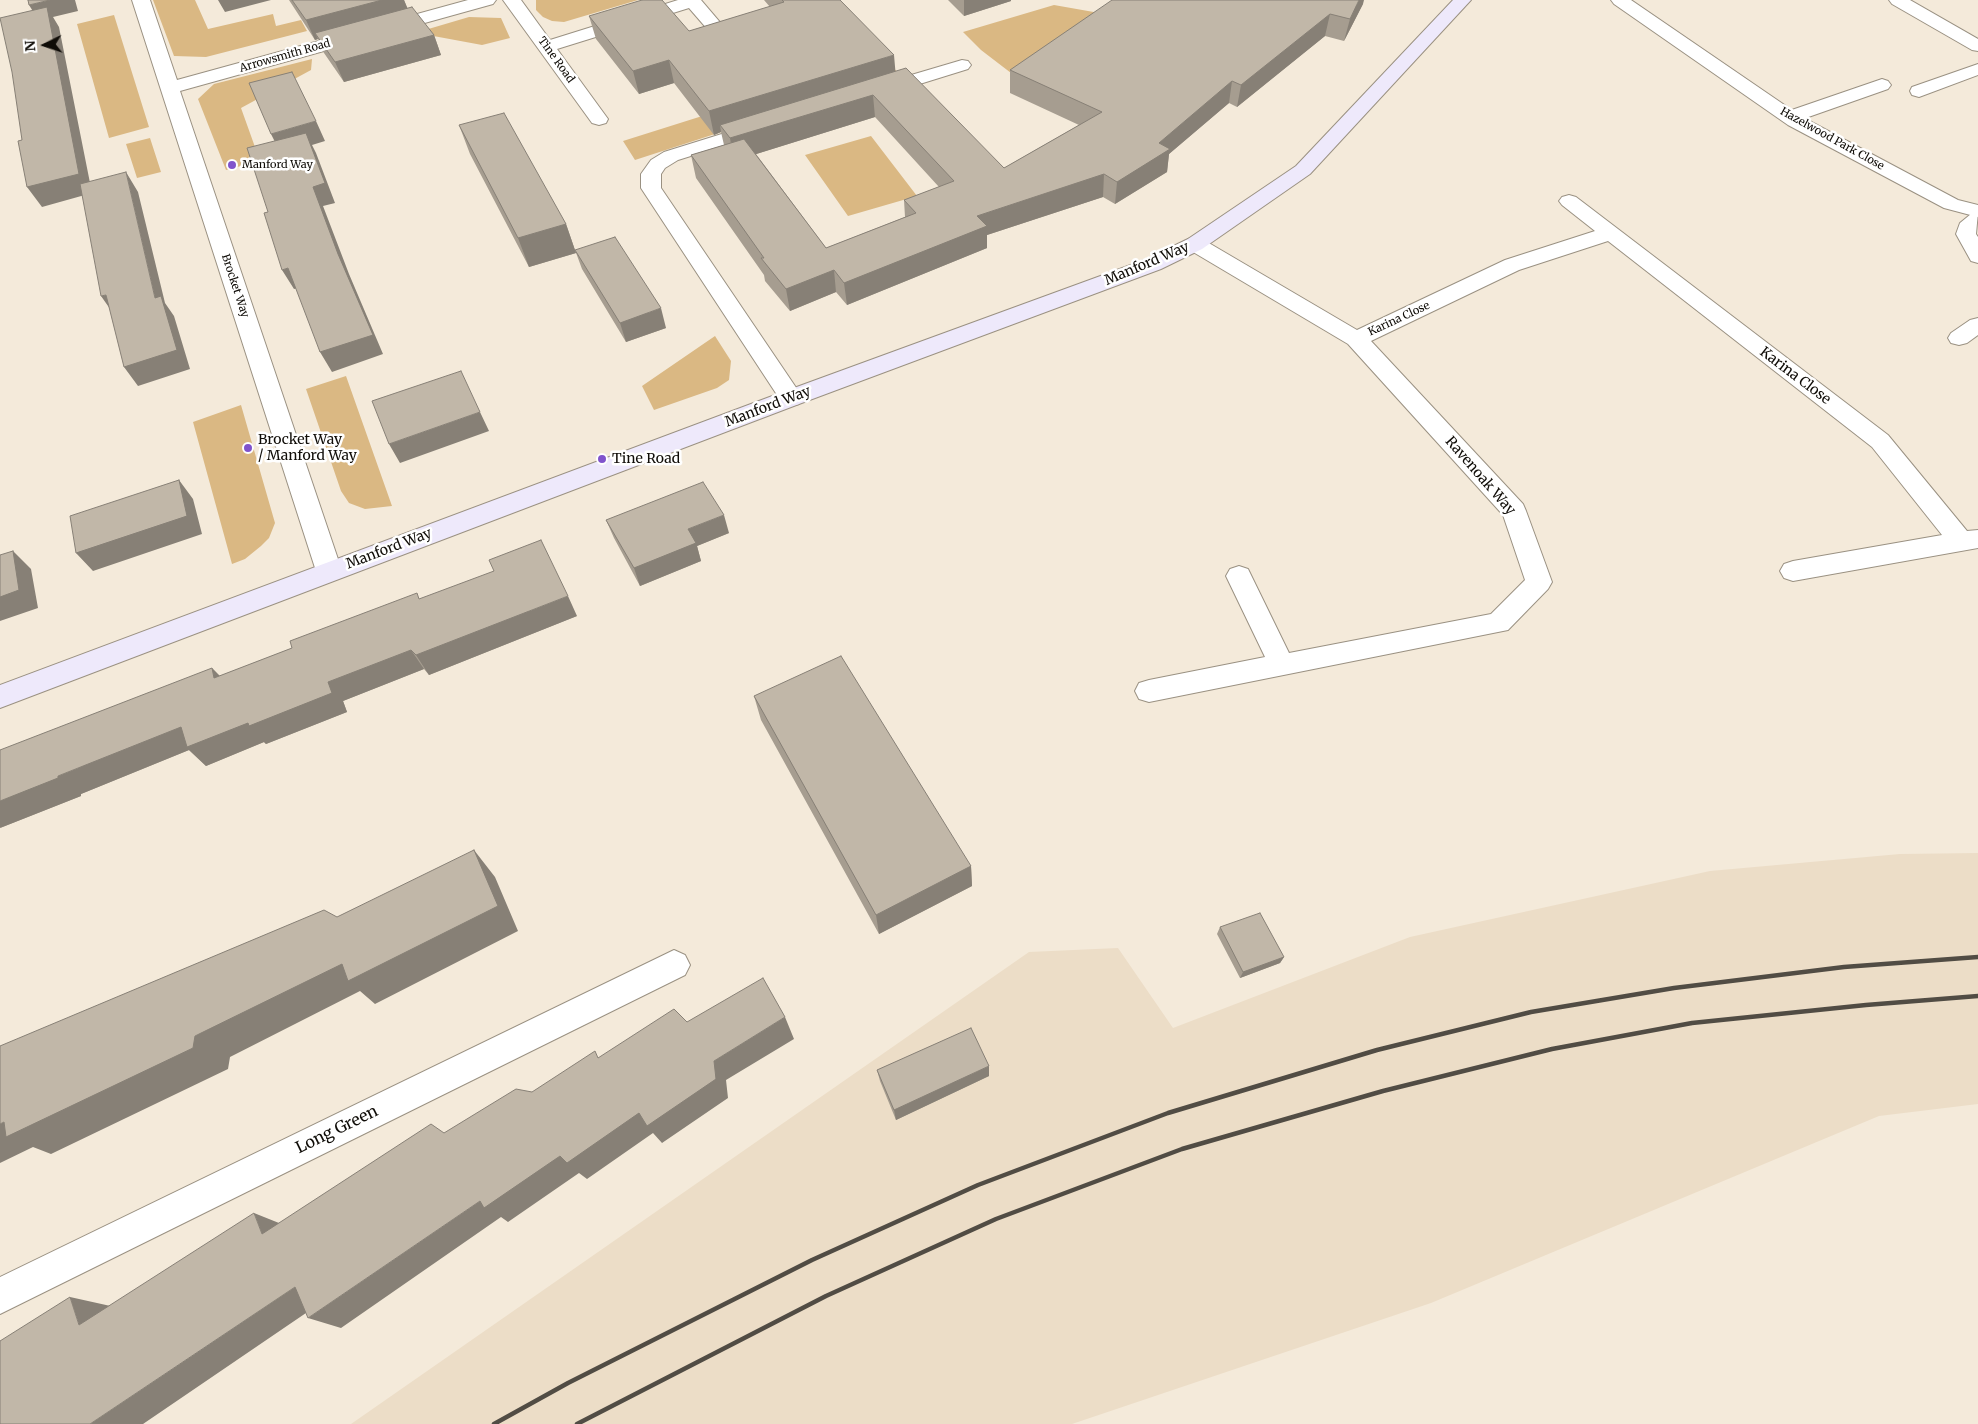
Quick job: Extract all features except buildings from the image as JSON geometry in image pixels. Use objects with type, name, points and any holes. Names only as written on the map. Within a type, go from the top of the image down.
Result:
[{"type":"street","name":"Brocket Way","points":[[141,0],[329,571]]},
{"type":"street","name":"Arrowsmith Road","points":[[170,88],[487,0]]},
{"type":"street","name":"Tine Road","points":[[512,0],[599,119]]},
{"type":"street","name":"Manford Way","points":[[0,697],[329,571],[1154,264],[1195,244],[1304,170],[1462,0]]},
{"type":"street","name":"Hazelwood Park Close","points":[[1620,0],[1790,117],[1951,204],[1978,211]]},
{"type":"street","points":[[1898,0],[1974,39]]},
{"type":"street","points":[[546,47],[692,1],[721,34]]},
{"type":"street","points":[[863,95],[962,65]]},
{"type":"street","points":[[1919,91],[1978,70]]},
{"type":"street","points":[[1790,117],[1882,85]]},
{"type":"street","points":[[772,124],[671,156],[658,164],[651,174],[651,188],[791,398]]},
{"type":"street","name":"Karina Close","points":[[1569,202],[1880,441],[1969,539]]},
{"type":"street","points":[[1978,218],[1967,228],[1966,234],[1978,256]]},
{"type":"street","name":"Karina Close","points":[[1356,339],[1512,265],[1609,234]]},
{"type":"street","name":"Ravenoak Way","points":[[1149,691],[1499,623],[1539,582],[1514,511],[1356,339],[1195,244]]},
{"type":"street","points":[[1959,338],[1978,325]]},
{"type":"street","name":"Karina Close","points":[[1793,571],[1969,539]]},
{"type":"street","points":[[1239,576],[1282,665]]},
{"type":"street","name":"Long Green","points":[[0,1296],[674,965]]},
{"type":"shaded area","points":[[153,0],[195,0],[208,29],[273,14],[276,26],[301,20],[307,31],[206,57],[174,56]]},
{"type":"shaded area","points":[[536,0],[638,0],[564,22],[552,21],[543,17],[536,10]]},
{"type":"shaded area","points":[[1054,5],[1105,14],[1011,73],[981,50],[963,32]]},
{"type":"shaded area","points":[[114,15],[149,127],[109,138],[77,24]]},
{"type":"shaded area","points":[[469,17],[501,18],[510,38],[482,45],[428,35],[425,30]]},
{"type":"shaded area","points":[[886,58],[897,72],[635,160],[623,141]]},
{"type":"shaded area","points":[[312,59],[311,70],[241,108],[260,161],[226,170],[198,99],[214,84]]},
{"type":"shaded area","points":[[871,136],[917,196],[848,216],[805,155]]},
{"type":"shaded area","points":[[150,138],[161,172],[137,178],[126,144]]},
{"type":"shaded area","points":[[715,336],[731,361],[729,380],[717,388],[654,410],[642,386]]},
{"type":"shaded area","points":[[346,376],[392,506],[365,509],[349,503],[341,491],[306,389]]},
{"type":"shaded area","points":[[241,405],[275,523],[269,538],[261,546],[245,559],[232,564],[193,422]]},
{"type":"shaded area","points":[[1978,853],[1978,1104],[1879,1116],[1431,1303],[1072,1424],[351,1424],[1029,952],[1118,948],[1173,1028],[1410,937],[1710,871],[1900,854]]},
{"type":"railway","points":[[494,1424],[568,1383],[812,1260],[978,1185],[1168,1113],[1377,1050],[1531,1012],[1674,988],[1844,967],[1978,957]]},
{"type":"railway","points":[[577,1424],[826,1296],[996,1219],[1182,1149],[1383,1091],[1552,1049],[1692,1023],[1866,1005],[1978,996]]},
{"type":"place","name":"Manford Way","points":[[232,165]]},
{"type":"place","name":"Brocket Way / Manford Way","points":[[248,448]]},
{"type":"place","name":"Tine Road","points":[[602,459]]}]
